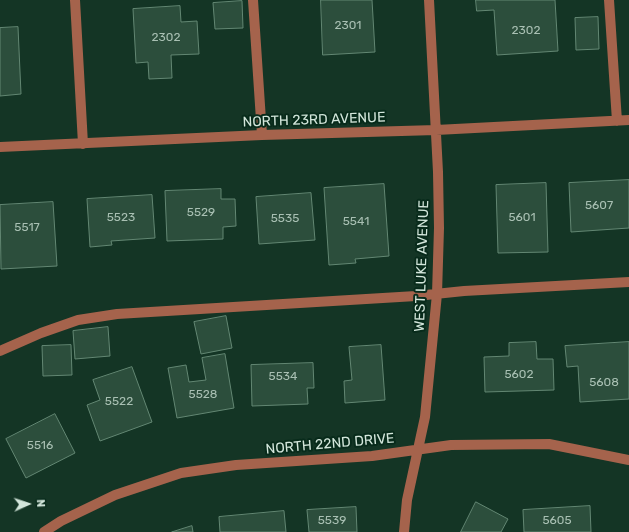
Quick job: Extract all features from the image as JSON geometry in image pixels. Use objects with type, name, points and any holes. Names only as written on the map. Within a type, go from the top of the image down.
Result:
[{"type":"street","points":[[75,0],[83,144]]},
{"type":"street","points":[[253,0],[262,135]]},
{"type":"street","name":"WEST LUKE AVENUE","points":[[404,532],[407,500],[426,413],[437,294],[439,228],[438,172],[429,0]]},
{"type":"street","points":[[609,0],[617,121]]},
{"type":"street","name":"NORTH 23RD AVENUE","points":[[0,147],[262,135],[436,130],[629,120]]},
{"type":"street","points":[[0,351],[41,333],[78,320],[117,314],[629,282]]},
{"type":"street","name":"NORTH 22ND DRIVE","points":[[44,532],[61,521],[114,495],[182,473],[236,466],[372,456],[451,445],[549,444],[629,460]]},
{"type":"building","points":[[321,0],[372,0],[375,52],[323,55]]},
{"type":"building","points":[[476,0],[555,0],[558,51],[497,55],[494,10],[477,11]]},
{"type":"building","points":[[242,1],[243,28],[215,29],[213,3]]},
{"type":"building","points":[[180,6],[181,22],[197,21],[199,54],[171,55],[172,78],[149,79],[148,62],[136,63],[133,9]]},
{"type":"building","points":[[598,17],[599,49],[576,50],[575,18]]},
{"type":"building","points":[[18,27],[21,94],[0,96],[0,28]]},
{"type":"building","points":[[629,180],[629,228],[571,232],[569,183]]},
{"type":"building","points":[[546,183],[548,252],[498,253],[496,185]]},
{"type":"building","points":[[384,184],[389,256],[355,259],[356,263],[329,265],[324,188]]},
{"type":"building","points":[[221,189],[221,199],[235,199],[236,226],[223,227],[223,239],[167,241],[165,191]]},
{"type":"building","points":[[311,193],[315,240],[259,244],[256,197]]},
{"type":"building","points":[[152,195],[155,238],[111,241],[112,245],[90,247],[87,199]]},
{"type":"building","points":[[53,202],[57,266],[1,269],[0,205]]},
{"type":"building","points":[[226,316],[232,348],[201,354],[194,322]]},
{"type":"building","points":[[108,327],[110,356],[75,359],[73,331]]},
{"type":"building","points":[[536,342],[537,359],[553,359],[554,390],[485,392],[484,357],[509,356],[509,343]]},
{"type":"building","points":[[629,342],[629,399],[580,402],[578,366],[567,367],[565,346]]},
{"type":"building","points":[[71,345],[72,375],[43,376],[42,346]]},
{"type":"building","points":[[381,345],[385,400],[345,403],[344,381],[352,380],[349,347]]},
{"type":"building","points":[[225,354],[234,408],[177,418],[168,368],[186,365],[189,382],[206,380],[202,358]]},
{"type":"building","points":[[313,363],[314,388],[307,388],[308,404],[252,406],[251,365]]},
{"type":"building","points":[[132,367],[152,422],[100,441],[87,405],[100,400],[93,380]]},
{"type":"building","points":[[55,414],[75,453],[26,478],[6,439]]},
{"type":"building","points":[[476,502],[508,519],[501,532],[461,532]]},
{"type":"building","points":[[590,506],[591,532],[524,532],[523,510]]},
{"type":"building","points":[[356,507],[357,532],[309,532],[307,510]]},
{"type":"building","points":[[284,511],[286,532],[220,532],[219,517]]},
{"type":"building","points":[[192,526],[193,532],[172,532]]}]
